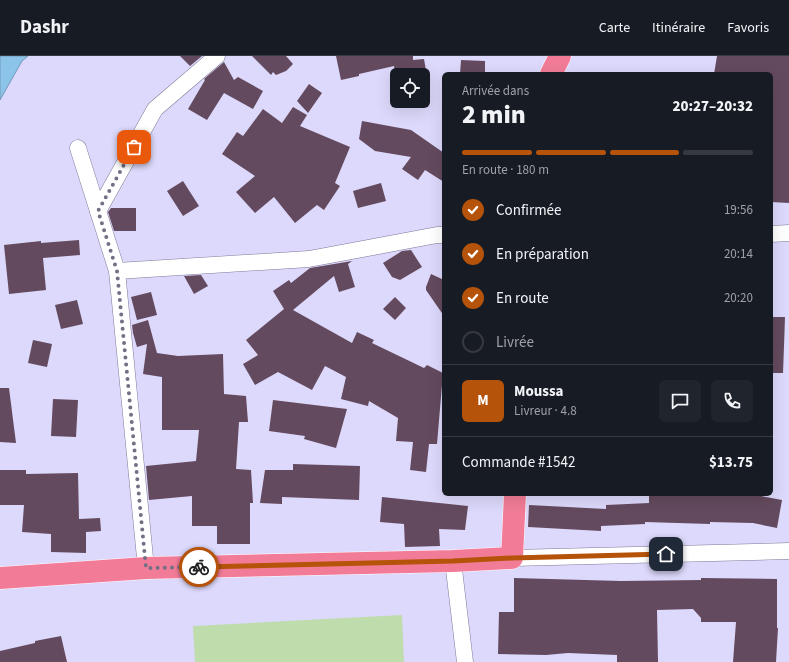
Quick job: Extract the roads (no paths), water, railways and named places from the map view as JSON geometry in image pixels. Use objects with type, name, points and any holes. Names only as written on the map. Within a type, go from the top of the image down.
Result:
[{"type":"highway","points":[[552,72],[560,56]]},
{"type":"highway","points":[[0,578],[146,568],[453,561],[512,558],[515,496]]},
{"type":"street","points":[[98,211],[155,109],[216,56]]},
{"type":"street","points":[[78,148],[117,271],[146,568]]},
{"type":"street","points":[[773,234],[789,233]]},
{"type":"street","points":[[117,271],[309,258],[442,235]]},
{"type":"street","points":[[512,558],[789,551]]},
{"type":"street","points":[[453,561],[465,662]]},
{"type":"water","points":[[0,56],[28,56],[22,61],[0,100]]}]
